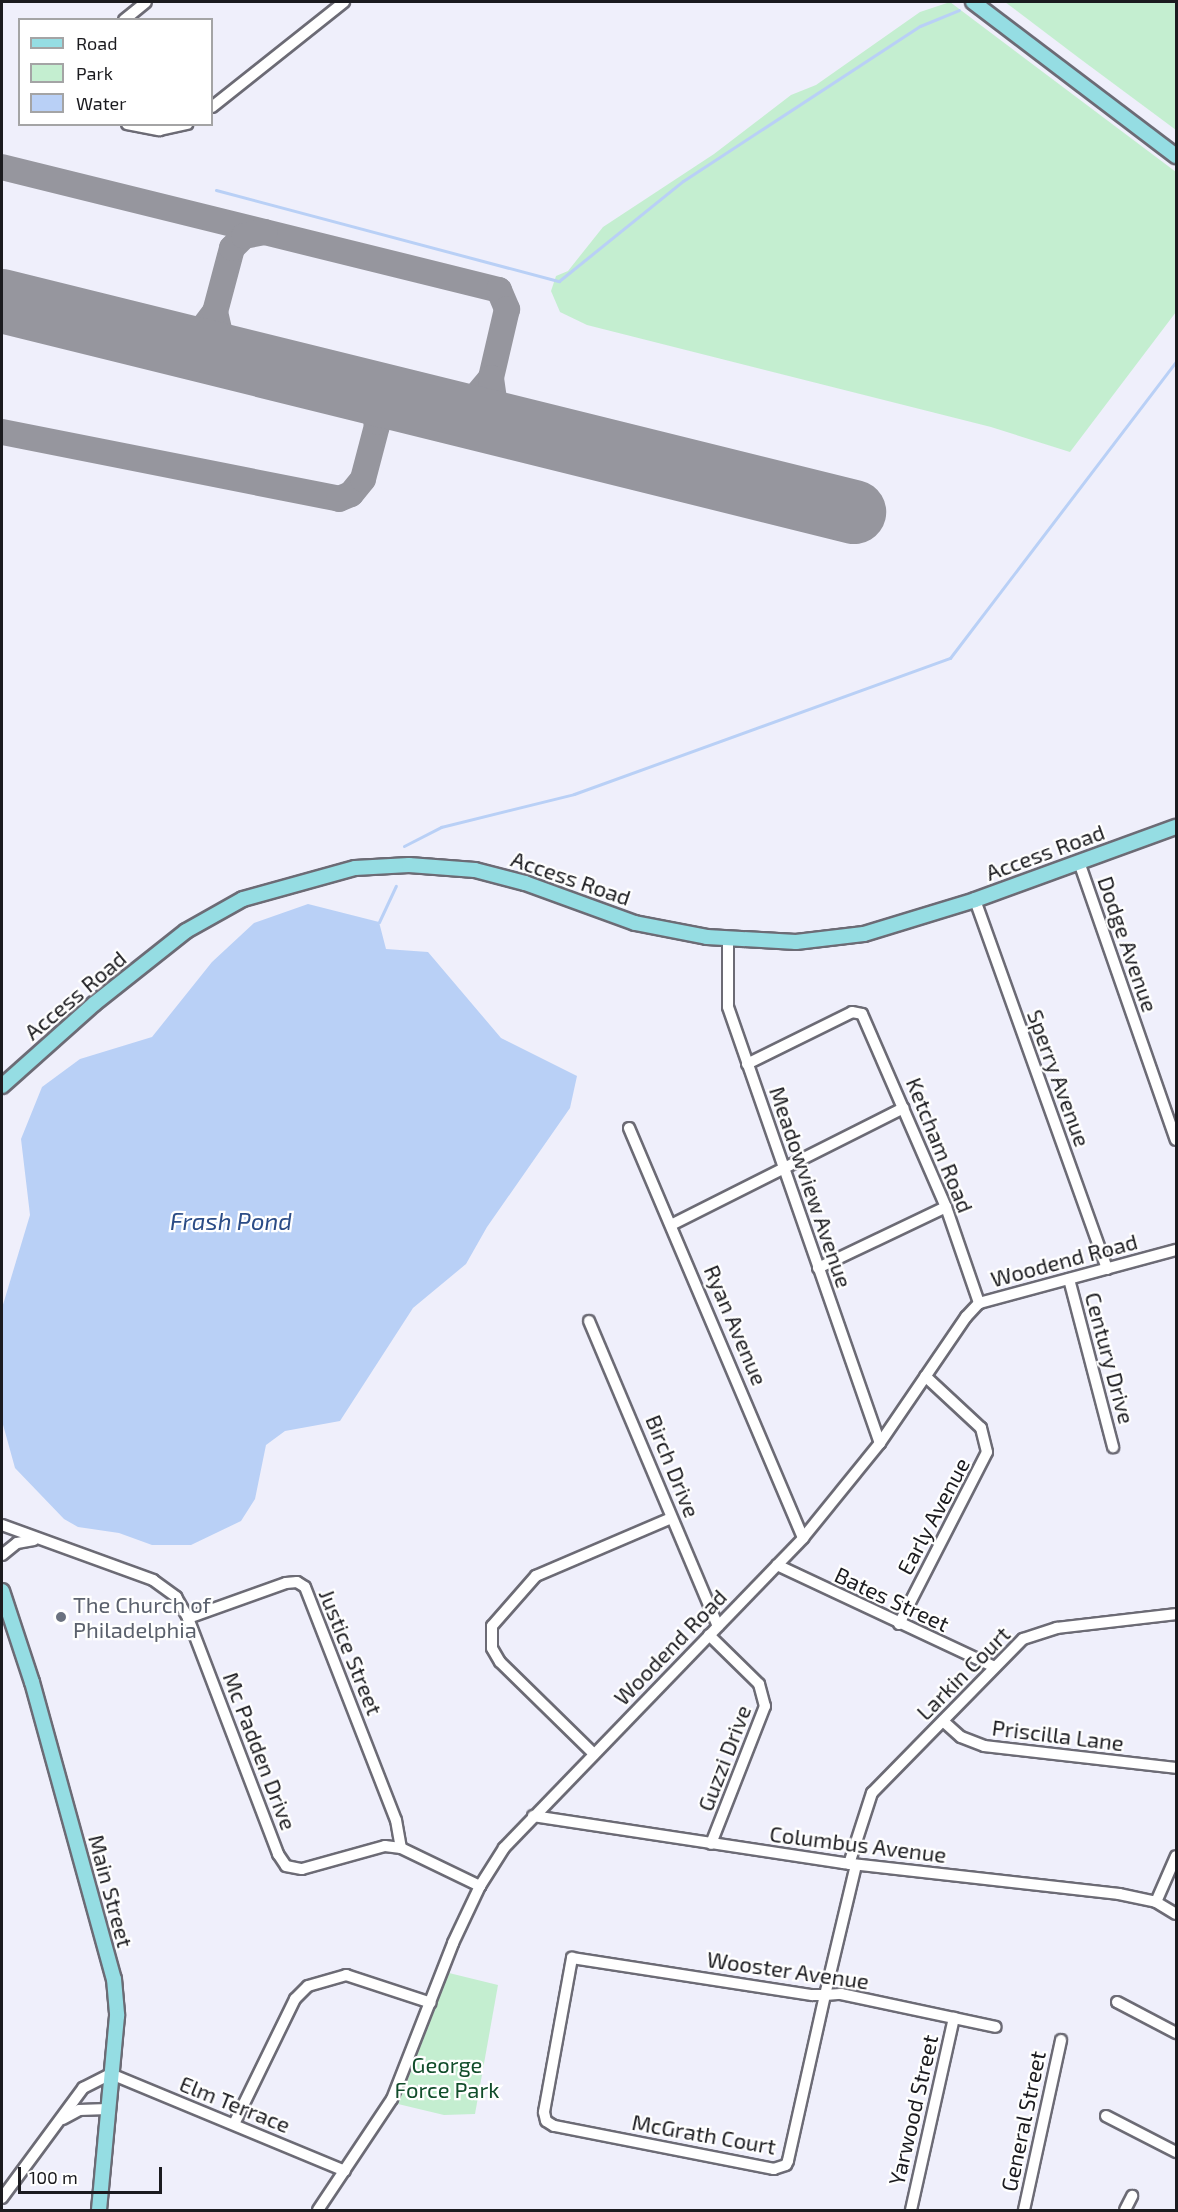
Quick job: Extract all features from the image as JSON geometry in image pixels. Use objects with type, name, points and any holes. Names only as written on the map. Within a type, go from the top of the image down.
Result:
[{"type":"main road","points":[[973,2],[1176,156]]},
{"type":"main road","name":"Access Road","points":[[2,1086],[94,1004],[186,931],[243,899],[355,868],[409,864],[475,870],[525,883],[635,923],[728,939],[796,942],[864,934],[975,900],[1176,827]]},
{"type":"main road","name":"Main Street","points":[[2,1591],[35,1692],[114,1979],[117,2016],[99,2211]]},
{"type":"street","points":[[126,18],[146,2]]},
{"type":"street","points":[[213,106],[344,2]]},
{"type":"street","points":[[138,126],[159,130],[178,126]]},
{"type":"street","name":"Dodge Avenue","points":[[1079,862],[1176,1140]]},
{"type":"street","name":"Sperry Avenue","points":[[975,900],[1107,1269]]},
{"type":"street","name":"Meadowview Avenue","points":[[728,939],[728,1007],[880,1443]]},
{"type":"street","name":"Ketcham Road","points":[[747,1064],[852,1012],[865,1017],[946,1207],[979,1303]]},
{"type":"street","points":[[673,1224],[904,1108]]},
{"type":"street","name":"Ryan Avenue","points":[[629,1128],[673,1224],[803,1538]]},
{"type":"street","points":[[818,1268],[946,1207]]},
{"type":"street","name":"Woodend Road","points":[[318,2211],[392,2099],[430,2002],[480,1886],[504,1848],[593,1753],[803,1538],[880,1443],[979,1303],[1176,1250]]},
{"type":"street","name":"Century Drive","points":[[1069,1279],[1113,1447]]},
{"type":"street","name":"Birch Drive","points":[[589,1321],[718,1626]]},
{"type":"street","name":"Early Avenue","points":[[899,1624],[987,1452],[981,1428],[925,1377]]},
{"type":"street","points":[[593,1753],[500,1662],[492,1648],[492,1626],[536,1576],[671,1518]]},
{"type":"street","name":"Mc Padden Drive","points":[[2,1525],[164,1586],[188,1618],[278,1854],[286,1866],[302,1869],[366,1849],[401,1848],[480,1886]]},
{"type":"street","points":[[2,1555],[17,1543],[38,1539]]},
{"type":"street","name":"Bates Street","points":[[777,1565],[993,1666]]},
{"type":"street","name":"Justice Street","points":[[188,1618],[286,1583],[297,1582],[306,1587],[396,1820],[401,1848]]},
{"type":"street","name":"Larkin Court","points":[[852,1864],[872,1793],[993,1666],[1023,1639],[1042,1631],[1176,1614]]},
{"type":"street","name":"Guzzi Drive","points":[[710,1635],[759,1684],[765,1706],[711,1844]]},
{"type":"street","name":"Priscilla Lane","points":[[943,1721],[961,1737],[984,1746],[1176,1768]]},
{"type":"street","name":"Columbus Avenue","points":[[533,1816],[852,1864],[1119,1894],[1156,1902],[1176,1914]]},
{"type":"street","points":[[1156,1902],[1176,1856]]},
{"type":"street","name":"McGrath Court","points":[[572,1958],[544,2112],[546,2121],[554,2126],[774,2169],[783,2168],[788,2161],[852,1864]]},
{"type":"street","name":"Wooster Avenue","points":[[572,1958],[825,1995],[841,1994],[996,2026]]},
{"type":"street","points":[[234,2124],[295,1999],[308,1986],[346,1975],[430,2002]]},
{"type":"street","points":[[1117,2002],[1176,2033]]},
{"type":"street","name":"Yarwood Street","points":[[911,2211],[954,2018]]},
{"type":"street","name":"General Street","points":[[1024,2211],[1060,2040]]},
{"type":"street","points":[[2,2198],[63,2119],[83,2088],[111,2074]]},
{"type":"street","name":"Elm Terrace","points":[[111,2074],[345,2171]]},
{"type":"street","points":[[63,2119],[79,2110],[108,2109]]},
{"type":"street","points":[[1106,2116],[1176,2152]]},
{"type":"street","points":[[1125,2211],[1132,2196]]},
{"type":"green space","points":[[950,2],[1176,172],[1176,312],[1070,452],[991,427],[587,325],[560,312],[551,291],[556,276],[568,271],[603,227],[714,154],[791,95],[816,85],[920,12]]},
{"type":"green space","points":[[1005,2],[1176,2],[1176,130],[1079,58]]},
{"type":"green space","name":"George Force Park","points":[[449,1973],[498,1985],[475,2114],[444,2115],[398,2104]]},
{"type":"water","name":"Frash Pond","points":[[308,904],[379,922],[386,949],[428,952],[501,1038],[577,1076],[570,1108],[487,1227],[466,1264],[413,1308],[340,1421],[285,1431],[266,1445],[255,1499],[241,1521],[191,1545],[152,1545],[119,1533],[78,1527],[64,1519],[15,1468],[2,1421],[2,1308],[30,1215],[21,1139],[42,1087],[80,1059],[152,1037],[212,962],[254,923]]},
{"type":"waterway","points":[[216,190],[559,281],[683,181],[920,26],[959,10]]},
{"type":"waterway","points":[[404,846],[441,827],[574,794],[950,658],[1176,361]]},
{"type":"waterway","points":[[379,922],[396,886]]},
{"type":"taxiway","points":[[2,167],[499,290],[507,309],[491,378],[470,403],[442,410]]},
{"type":"taxiway","points":[[159,340],[178,341],[202,329],[215,312],[232,248],[244,236],[265,232]]},
{"type":"taxiway","points":[[215,312],[222,342],[246,362]]},
{"type":"taxiway","points":[[491,378],[495,406],[518,429]]},
{"type":"taxiway","points":[[354,388],[373,405],[377,426]]},
{"type":"taxiway","points":[[2,432],[339,499],[351,494],[363,479],[378,422],[394,407],[415,403]]},
{"type":"runway","points":[[2,301],[854,512]]},
{"type":"place","name":"The Church of Philadelphia","points":[[61,1617]]}]
